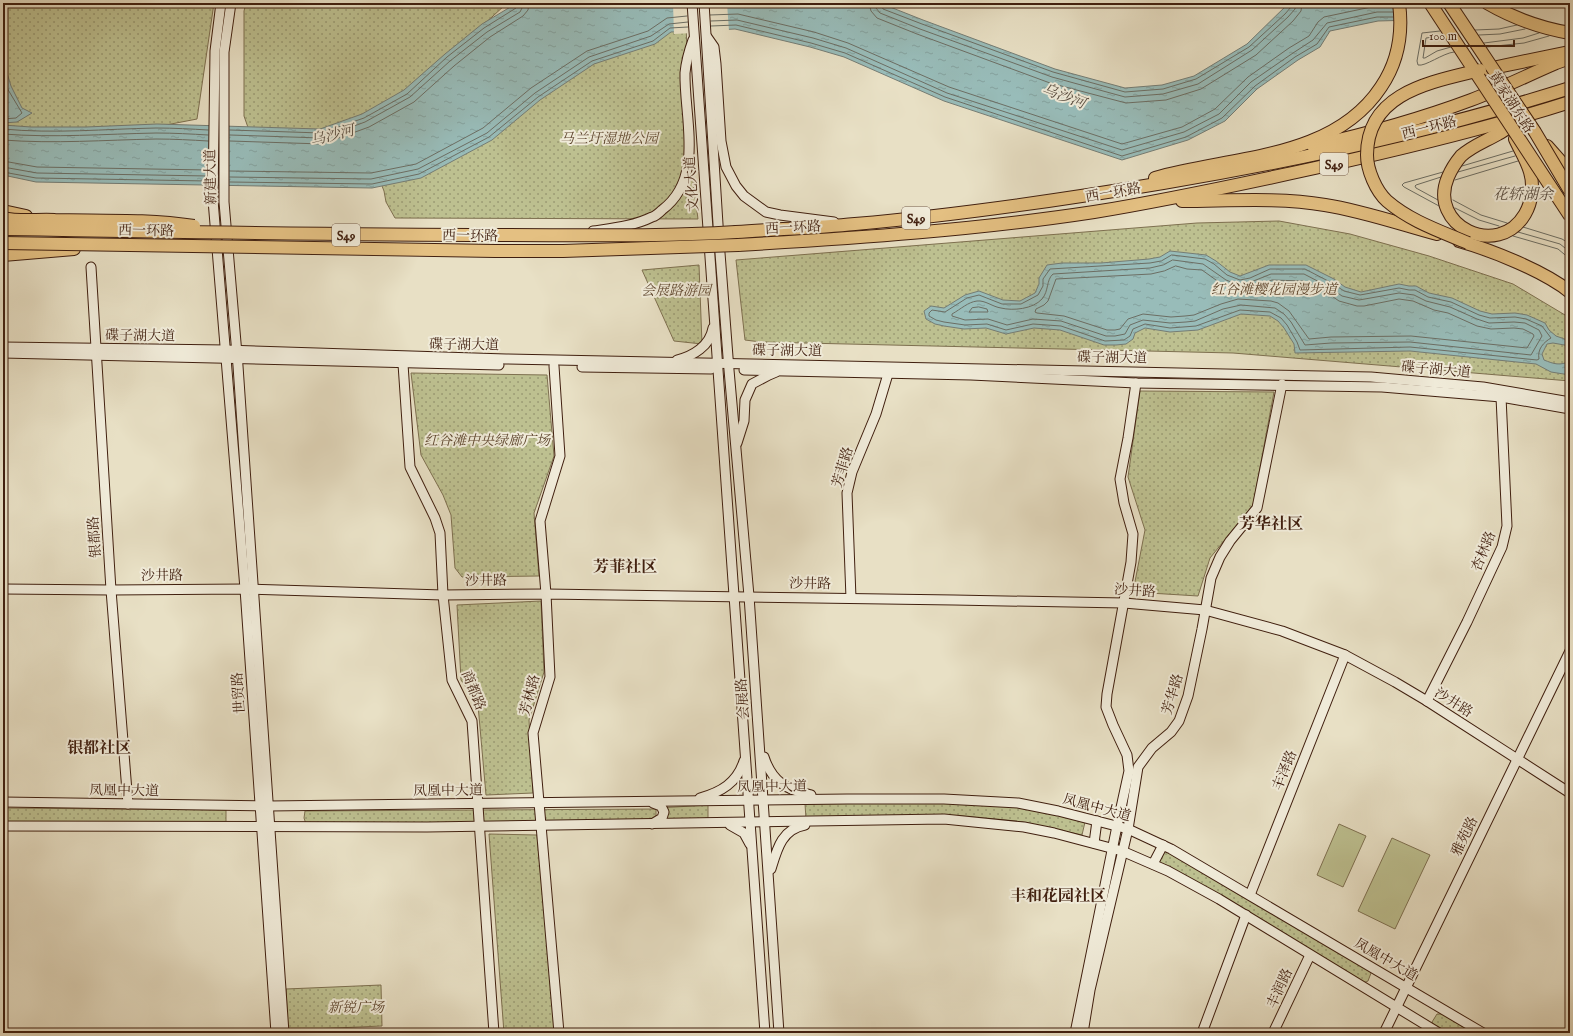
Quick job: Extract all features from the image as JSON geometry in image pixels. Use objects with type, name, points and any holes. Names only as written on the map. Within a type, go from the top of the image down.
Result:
[{"type":"highway","points":[[1265,155],[1311,142],[1339,128],[1361,112],[1376,95],[1386,81],[1394,64],[1399,46],[1399,3]]},
{"type":"highway","name":"黄家湖东路","points":[[1430,3],[1510,127],[1570,216]]},
{"type":"highway","name":"黄家湖东路","points":[[1449,3],[1535,132],[1570,191]]},
{"type":"highway","points":[[1487,3],[1522,21],[1552,30],[1570,33]]},
{"type":"highway","points":[[1570,52],[1480,70],[1421,86],[1392,102],[1379,114],[1372,128],[1367,144],[1367,159],[1370,174],[1386,200],[1413,219],[1528,268],[1564,287],[1570,292]]},
{"type":"highway","points":[[1094,195],[1179,171],[1312,146],[1361,135],[1472,100],[1570,58]]},
{"type":"highway","name":"西一环路","points":[[3,229],[245,234],[565,236],[688,235],[854,224],[1016,207],[1247,169],[1337,151],[1415,132],[1570,88]]},
{"type":"highway","name":"西一环路","points":[[3,243],[563,251],[688,247],[854,238],[1013,222],[1094,212],[1254,182],[1408,148],[1522,118],[1570,102]]},
{"type":"highway","points":[[1510,127],[1530,173],[1532,192],[1530,206],[1521,221],[1508,231],[1494,236],[1484,237],[1466,231],[1452,218],[1445,203],[1445,186],[1452,170],[1461,157],[1475,146],[1499,134],[1522,118],[1550,115],[1570,110]]},
{"type":"highway","points":[[1535,132],[1570,172]]},
{"type":"highway","points":[[1153,201],[1246,199],[1325,205],[1364,213],[1468,243]]},
{"type":"highway","points":[[3,211],[45,219]]},
{"type":"highway","points":[[3,218],[15,220],[45,219],[167,222],[245,234]]},
{"type":"highway","points":[[3,255],[122,244]]},
{"type":"main road","name":"新建大道","points":[[222,3],[215,51],[213,200],[226,355]]},
{"type":"main road","name":"新建大道","points":[[231,3],[224,52],[224,202],[237,355]]},
{"type":"main road","name":"文化大道","points":[[692,3],[717,366]]},
{"type":"main road","name":"文化大道","points":[[704,3],[729,367]]},
{"type":"main road","points":[[706,36],[714,47],[716,58],[721,141],[726,167],[736,186],[744,196],[766,212],[854,224]]},
{"type":"main road","points":[[565,236],[628,225],[653,217],[671,204],[681,189],[688,171],[690,150],[685,72],[688,53],[694,37]]},
{"type":"main road","name":"银都路","points":[[91,268],[111,590],[128,804]]},
{"type":"main road","points":[[665,362],[686,357],[705,345],[712,334],[714,319]]},
{"type":"main road","name":"碟子湖大道","points":[[3,347],[226,355],[665,362],[781,371],[971,375],[1136,383],[1282,384],[1382,387],[1501,398],[1570,409]]},
{"type":"main road","name":"碟子湖大道","points":[[3,353],[96,351]]},
{"type":"main road","name":"世贸路","points":[[226,355],[249,589]]},
{"type":"main road","name":"碟子湖大道","points":[[237,355],[402,364],[554,366],[663,370],[717,366]]},
{"type":"main road","name":"世贸路","points":[[237,355],[249,589],[264,806],[284,1033]]},
{"type":"main road","name":"商都路","points":[[402,364],[410,467],[436,518],[440,533],[443,595],[452,680],[472,721],[494,1033]]},
{"type":"main road","name":"芳林路","points":[[554,366],[560,456],[540,521],[546,594],[550,676],[533,733],[559,1033]]},
{"type":"main road","name":"会展路","points":[[717,366],[765,1033]]},
{"type":"main road","name":"碟子湖大道","points":[[729,367],[1371,377],[1483,387],[1570,402]]},
{"type":"main road","name":"会展路","points":[[729,367],[749,596],[766,823],[779,1033]]},
{"type":"main road","points":[[736,446],[744,421],[745,400],[752,384],[769,375],[781,371]]},
{"type":"main road","name":"芳菲路","points":[[851,598],[847,494],[852,472],[876,414],[888,374]]},
{"type":"main road","points":[[1075,1033],[1116,826],[1129,770],[1127,755],[1106,706],[1131,562],[1133,534],[1124,503],[1120,479],[1136,383]]},
{"type":"main road","name":"芳华路","points":[[1082,1033],[1090,990],[1128,829],[1138,767],[1152,748],[1171,732],[1180,721],[1188,696],[1211,578],[1220,557],[1230,541],[1257,508],[1282,384]]},
{"type":"main road","name":"杏林路","points":[[1427,701],[1467,622],[1502,547],[1508,526],[1501,398]]},
{"type":"main road","name":"沙井路","points":[[3,589],[249,589],[443,595],[546,594],[749,596],[1124,603],[1205,610],[1282,632],[1345,655],[1427,701],[1570,794]]},
{"type":"main road","name":"雅苑路","points":[[1384,1033],[1570,651]]},
{"type":"main road","name":"丰泽路","points":[[1250,894],[1345,655]]},
{"type":"main road","points":[[759,742],[767,767],[778,782],[796,791],[826,799]]},
{"type":"main road","points":[[688,801],[724,789],[738,775],[746,756]]},
{"type":"main road","name":"凤凰中大道","points":[[3,802],[264,806],[826,799],[944,799],[1018,803],[1097,820],[1128,829],[1163,845],[1250,894],[1483,1033]]},
{"type":"main road","points":[[647,802],[659,804],[664,810],[662,818],[651,824]]},
{"type":"main road","points":[[3,826],[541,826],[842,822],[944,819],[995,823],[1032,828],[1112,848],[1153,864],[1246,915],[1439,1033]]},
{"type":"main road","points":[[1094,843],[1097,820]]},
{"type":"main road","points":[[769,876],[779,842],[784,835],[794,828],[802,825],[842,822]]},
{"type":"main road","points":[[712,824],[730,826],[744,833],[750,843],[753,861]]},
{"type":"main road","name":"世贸路","points":[[266,827],[276,1033]]},
{"type":"main road","points":[[1153,864],[1163,845]]},
{"type":"main road","points":[[1202,1033],[1246,915]]},
{"type":"main road","name":"丰润路","points":[[1273,1033],[1310,954]]},
{"type":"green space","points":[[3,3],[214,3],[197,119],[140,130],[3,129]]},
{"type":"green space","points":[[246,3],[509,3],[407,95],[351,127],[251,136],[244,116],[244,11]]},
{"type":"green space","name":"马兰圩湿地公园","points":[[686,25],[692,173],[698,219],[395,218],[386,202],[380,181],[540,86]]},
{"type":"green space","name":"红谷滩樱花园漫步道","points":[[1279,221],[1350,234],[1429,256],[1513,284],[1570,318],[1570,381],[1233,353],[761,342],[745,340],[736,260],[1197,223]]},
{"type":"green space","name":"会展路游园","points":[[699,265],[702,344],[674,341],[642,270]]},
{"type":"green space","name":"红谷滩中央绿廊广场","points":[[411,373],[547,375],[554,456],[534,513],[539,576],[462,577],[455,568],[451,515],[443,495],[421,455]]},
{"type":"green space","points":[[1140,391],[1274,392],[1253,505],[1210,558],[1198,596],[1133,592],[1145,530],[1128,477]]},
{"type":"green space","points":[[541,601],[544,672],[529,720],[533,793],[486,795],[478,705],[461,680],[457,605]]},
{"type":"green space","points":[[901,803],[1004,805],[1044,811],[1085,822],[1082,835],[1023,822],[961,816],[806,819],[805,804]]},
{"type":"green space","points":[[708,805],[708,820],[660,822],[659,808]]},
{"type":"green space","points":[[3,808],[226,810],[226,823],[3,822]]},
{"type":"green space","points":[[656,809],[656,822],[306,824],[304,818],[305,811]]},
{"type":"green space","points":[[1339,824],[1366,836],[1343,887],[1317,875]]},
{"type":"green space","points":[[489,834],[537,835],[555,1033],[504,1033]]},
{"type":"green space","points":[[1392,838],[1430,855],[1395,929],[1358,911]]},
{"type":"green space","points":[[1165,851],[1195,865],[1370,970],[1371,973],[1368,981],[1364,983],[1161,865],[1159,861],[1163,852]]},
{"type":"green space","name":"新锐广场","points":[[381,985],[382,1026],[288,1030],[286,989]]},
{"type":"green space","points":[[1437,1014],[1442,1014],[1473,1033],[1450,1033],[1440,1030],[1432,1022]]},
{"type":"water","name":"乌沙河","points":[[517,3],[880,3],[1055,69],[1125,88],[1162,85],[1194,76],[1247,44],[1289,3],[1532,3],[1449,19],[1378,21],[1330,31],[1320,47],[1298,60],[1257,89],[1225,121],[1188,140],[1122,160],[944,101],[844,57],[810,47],[735,29],[671,32],[655,44],[594,64],[540,100],[492,140],[421,178],[372,188],[36,182],[3,175],[3,125],[31,127],[86,127],[157,124],[320,129],[362,114],[404,90],[482,24]]},
{"type":"water","points":[[3,60],[11,86],[22,108],[32,113],[17,122],[3,123]]},
{"type":"water","points":[[1170,251],[1206,255],[1230,272],[1240,276],[1269,265],[1306,265],[1334,279],[1345,287],[1361,292],[1399,284],[1416,286],[1429,293],[1452,298],[1480,311],[1492,314],[1515,313],[1527,315],[1545,323],[1549,330],[1556,336],[1570,341],[1570,346],[1553,343],[1547,344],[1542,354],[1544,360],[1554,363],[1563,364],[1570,361],[1570,375],[1551,372],[1536,364],[1410,351],[1295,353],[1294,344],[1284,328],[1278,321],[1270,316],[1241,314],[1198,330],[1170,332],[1145,328],[1135,333],[1133,339],[1126,344],[1116,345],[1104,345],[1060,330],[1034,328],[1006,334],[986,328],[964,329],[944,326],[935,324],[926,319],[924,311],[931,306],[944,308],[965,295],[979,291],[1003,300],[1020,301],[1035,293],[1039,284],[1039,278],[1047,265],[1149,259],[1160,257]]},
{"type":"pier","points":[[673,3],[727,3],[729,31],[674,34]]},
{"type":"pier","points":[[1394,3],[1522,3],[1528,5],[1450,21],[1395,22]]},
{"type":"pier","points":[[1549,12],[1570,18],[1570,36],[1526,49],[1450,58],[1426,71],[1417,74],[1415,73],[1411,62],[1416,28],[1418,26],[1498,23]]},
{"type":"pier","name":"花轿湖余","points":[[1570,130],[1570,266],[1556,255],[1475,231],[1395,189],[1400,178],[1498,149]]},
{"type":"district","name":"芳华社区","points":[[1271,523]]},
{"type":"district","name":"芳菲社区","points":[[625,566]]},
{"type":"district","name":"银都社区","points":[[99,747]]},
{"type":"district","name":"丰和花园社区","points":[[1058,895]]}]
